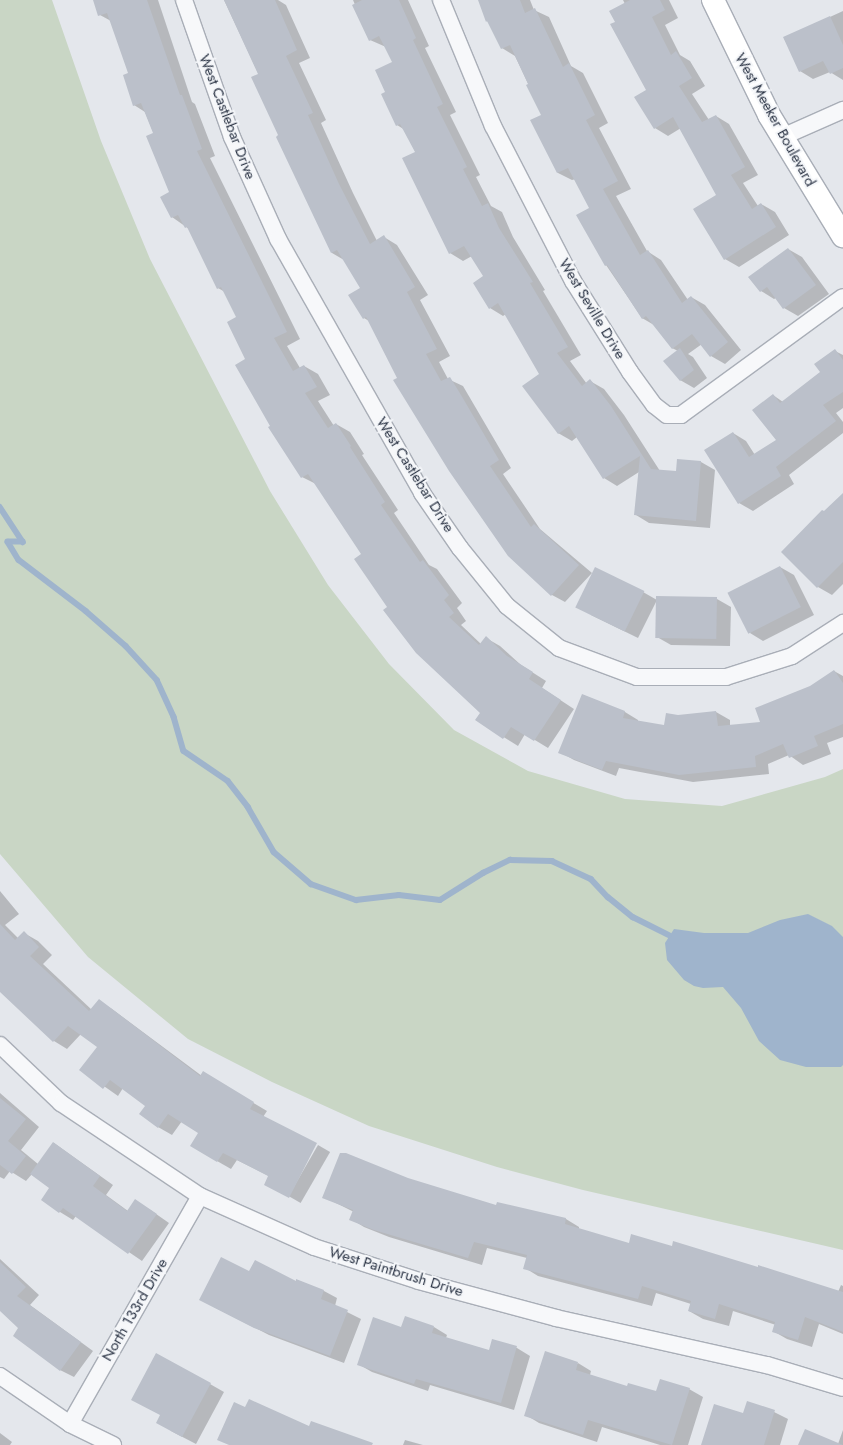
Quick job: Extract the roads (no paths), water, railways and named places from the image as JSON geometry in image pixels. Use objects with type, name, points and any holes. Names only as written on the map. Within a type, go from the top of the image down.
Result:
[{"type":"street","name":"West Castlebar Drive","points":[[184,0],[232,137],[278,239],[422,493],[460,548],[507,606],[560,648],[637,677],[726,677],[792,656],[843,623]]},
{"type":"street","name":"West Seville Drive","points":[[440,0],[493,126],[573,281],[630,372],[654,405],[668,415],[681,415],[843,298]]},
{"type":"street","name":"West Meeker Boulevard","points":[[713,0],[782,137],[843,236]]},
{"type":"street","points":[[782,137],[843,110]]},
{"type":"street","name":"West Paintbrush Drive","points":[[0,1045],[62,1103],[200,1196],[314,1247],[418,1281],[556,1318],[767,1365],[843,1388]]},
{"type":"street","name":"North 133rd Drive","points":[[70,1424],[200,1196]]},
{"type":"street","points":[[0,1376],[70,1424],[113,1445]]},
{"type":"water","points":[[808,914],[832,926],[843,937],[843,1065],[841,1067],[806,1067],[780,1060],[759,1041],[741,1008],[723,987],[703,988],[694,986],[684,980],[667,960],[665,943],[674,929],[704,933],[748,933],[780,920]]},
{"type":"waterway","points":[[0,507],[23,542],[8,542],[19,560],[86,611],[126,646],[157,680],[174,717],[184,751],[228,781],[248,807],[274,852],[311,884],[356,900],[399,895],[440,900],[483,873],[510,860],[552,861],[591,879],[608,897],[633,917],[669,935]]}]
